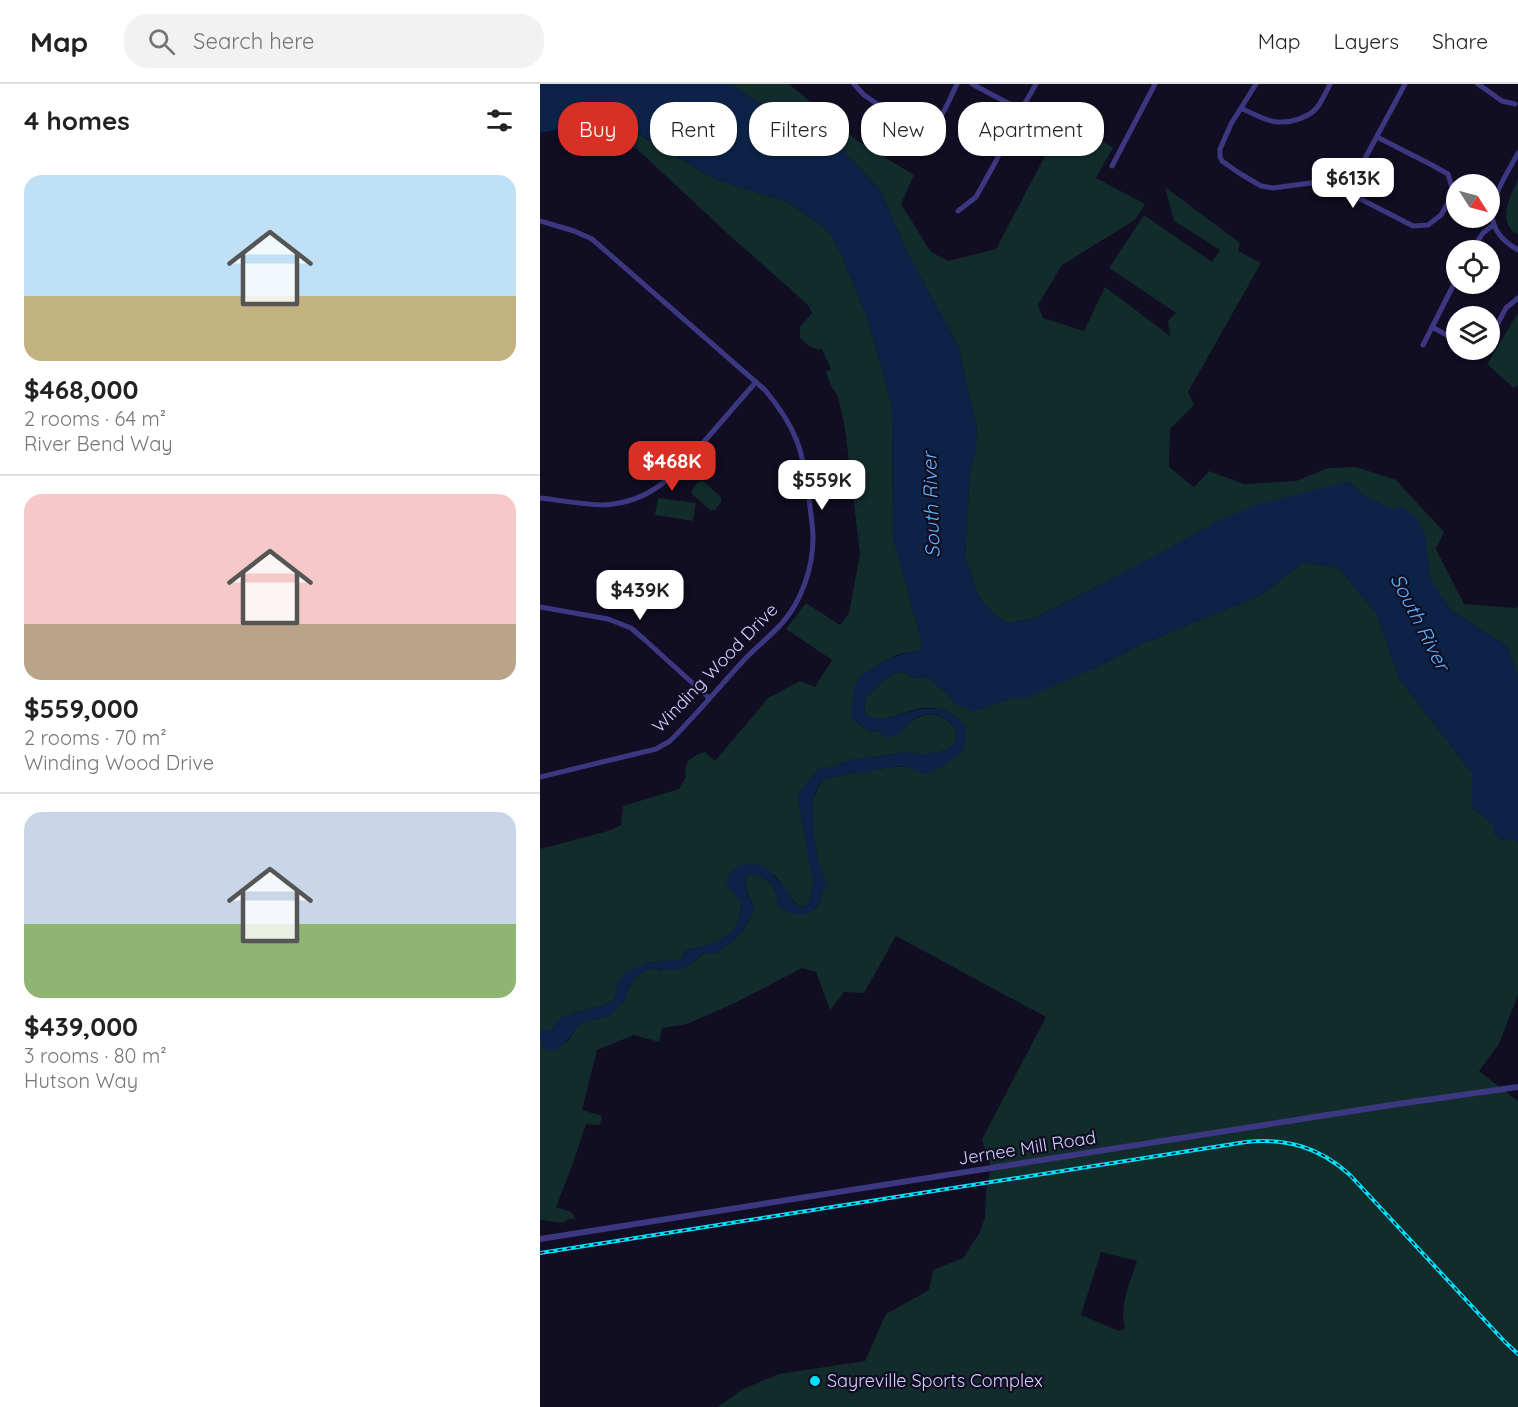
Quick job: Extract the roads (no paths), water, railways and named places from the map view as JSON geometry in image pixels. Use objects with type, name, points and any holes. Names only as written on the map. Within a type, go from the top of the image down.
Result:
[{"type":"street","points":[[854,84],[864,95],[916,130],[922,131],[932,128],[938,121],[957,84]]},
{"type":"street","points":[[972,84],[1006,102]]},
{"type":"street","points":[[1026,102],[1036,84]]},
{"type":"street","points":[[1112,166],[1155,84]]},
{"type":"street","points":[[1256,84],[1231,124],[1220,149],[1222,161],[1261,186],[1273,188],[1318,182],[1347,192],[1413,226],[1428,225],[1441,215],[1449,201],[1452,188],[1448,174],[1377,137]]},
{"type":"street","points":[[1242,109],[1277,122],[1298,119],[1305,117],[1318,107],[1330,84]]},
{"type":"street","points":[[1347,192],[1405,84]]},
{"type":"street","points":[[1482,85],[1502,101],[1515,104]]},
{"type":"street","points":[[1500,187],[1518,153]]},
{"type":"street","points":[[958,211],[976,197],[998,156]]},
{"type":"street","name":"Winding Wood Drive","points":[[540,221],[592,239],[765,390],[789,422],[798,442],[804,463],[813,536],[811,558],[803,587],[791,612],[665,745],[540,777]]},
{"type":"street","points":[[1478,240],[1489,228]]},
{"type":"street","points":[[1494,228],[1507,244],[1518,250]]},
{"type":"street","points":[[1423,345],[1449,294]]},
{"type":"street","points":[[1500,319],[1506,308],[1518,298]]},
{"type":"street","points":[[1432,327],[1446,335]]},
{"type":"street","points":[[540,498],[602,505],[637,499],[654,491],[677,473],[756,382]]},
{"type":"street","points":[[540,607],[608,619],[631,628],[709,698]]},
{"type":"street","name":"Jernee Mill Road","points":[[540,1239],[1518,1086]]},
{"type":"water","name":"South River","points":[[540,84],[730,84],[758,102],[749,102],[749,156],[848,156],[880,190],[906,250],[958,346],[977,427],[976,452],[970,469],[965,556],[979,597],[994,614],[1008,623],[1032,619],[1095,588],[1218,521],[1255,505],[1349,481],[1360,493],[1394,510],[1400,506],[1418,519],[1427,539],[1431,580],[1450,609],[1508,647],[1518,675],[1518,843],[1511,838],[1502,841],[1493,833],[1495,826],[1472,807],[1472,773],[1400,680],[1376,613],[1339,568],[1304,562],[1261,595],[1144,643],[1095,668],[1024,699],[1012,698],[975,711],[970,710],[954,703],[948,694],[931,679],[913,678],[904,672],[894,673],[866,697],[864,713],[882,718],[922,709],[951,713],[960,720],[966,730],[965,744],[959,754],[923,775],[912,768],[898,767],[823,779],[814,798],[813,820],[821,870],[830,886],[823,888],[818,905],[813,910],[801,915],[786,911],[778,906],[776,893],[769,882],[759,876],[746,876],[748,896],[754,907],[748,923],[735,939],[716,954],[701,955],[680,969],[645,971],[632,983],[627,997],[613,1013],[607,1017],[583,1023],[559,1048],[553,1051],[547,1050],[541,1045],[543,1043],[540,1040],[540,1030],[551,1030],[563,1015],[566,1017],[572,1013],[613,1001],[617,991],[616,985],[624,973],[646,963],[678,960],[684,951],[722,939],[734,929],[742,903],[727,885],[729,874],[735,868],[749,864],[763,866],[784,886],[795,903],[803,907],[809,904],[813,883],[798,799],[800,791],[817,770],[851,760],[907,752],[925,754],[939,752],[950,747],[957,733],[946,719],[929,714],[917,717],[902,729],[902,733],[888,738],[880,732],[871,732],[854,721],[851,712],[854,688],[861,675],[886,660],[912,651],[920,652],[922,643],[893,537],[892,406],[869,323],[840,251],[827,230],[790,203],[715,179],[676,156],[737,156],[737,102],[650,102],[650,140],[638,133],[638,102],[558,102],[558,129],[540,133]]},
{"type":"railway","points":[[540,1253],[1246,1142],[1289,1143],[1326,1157],[1350,1175],[1518,1354]]},
{"type":"place","name":"Sayreville Sports Complex","points":[[815,1381]]}]
